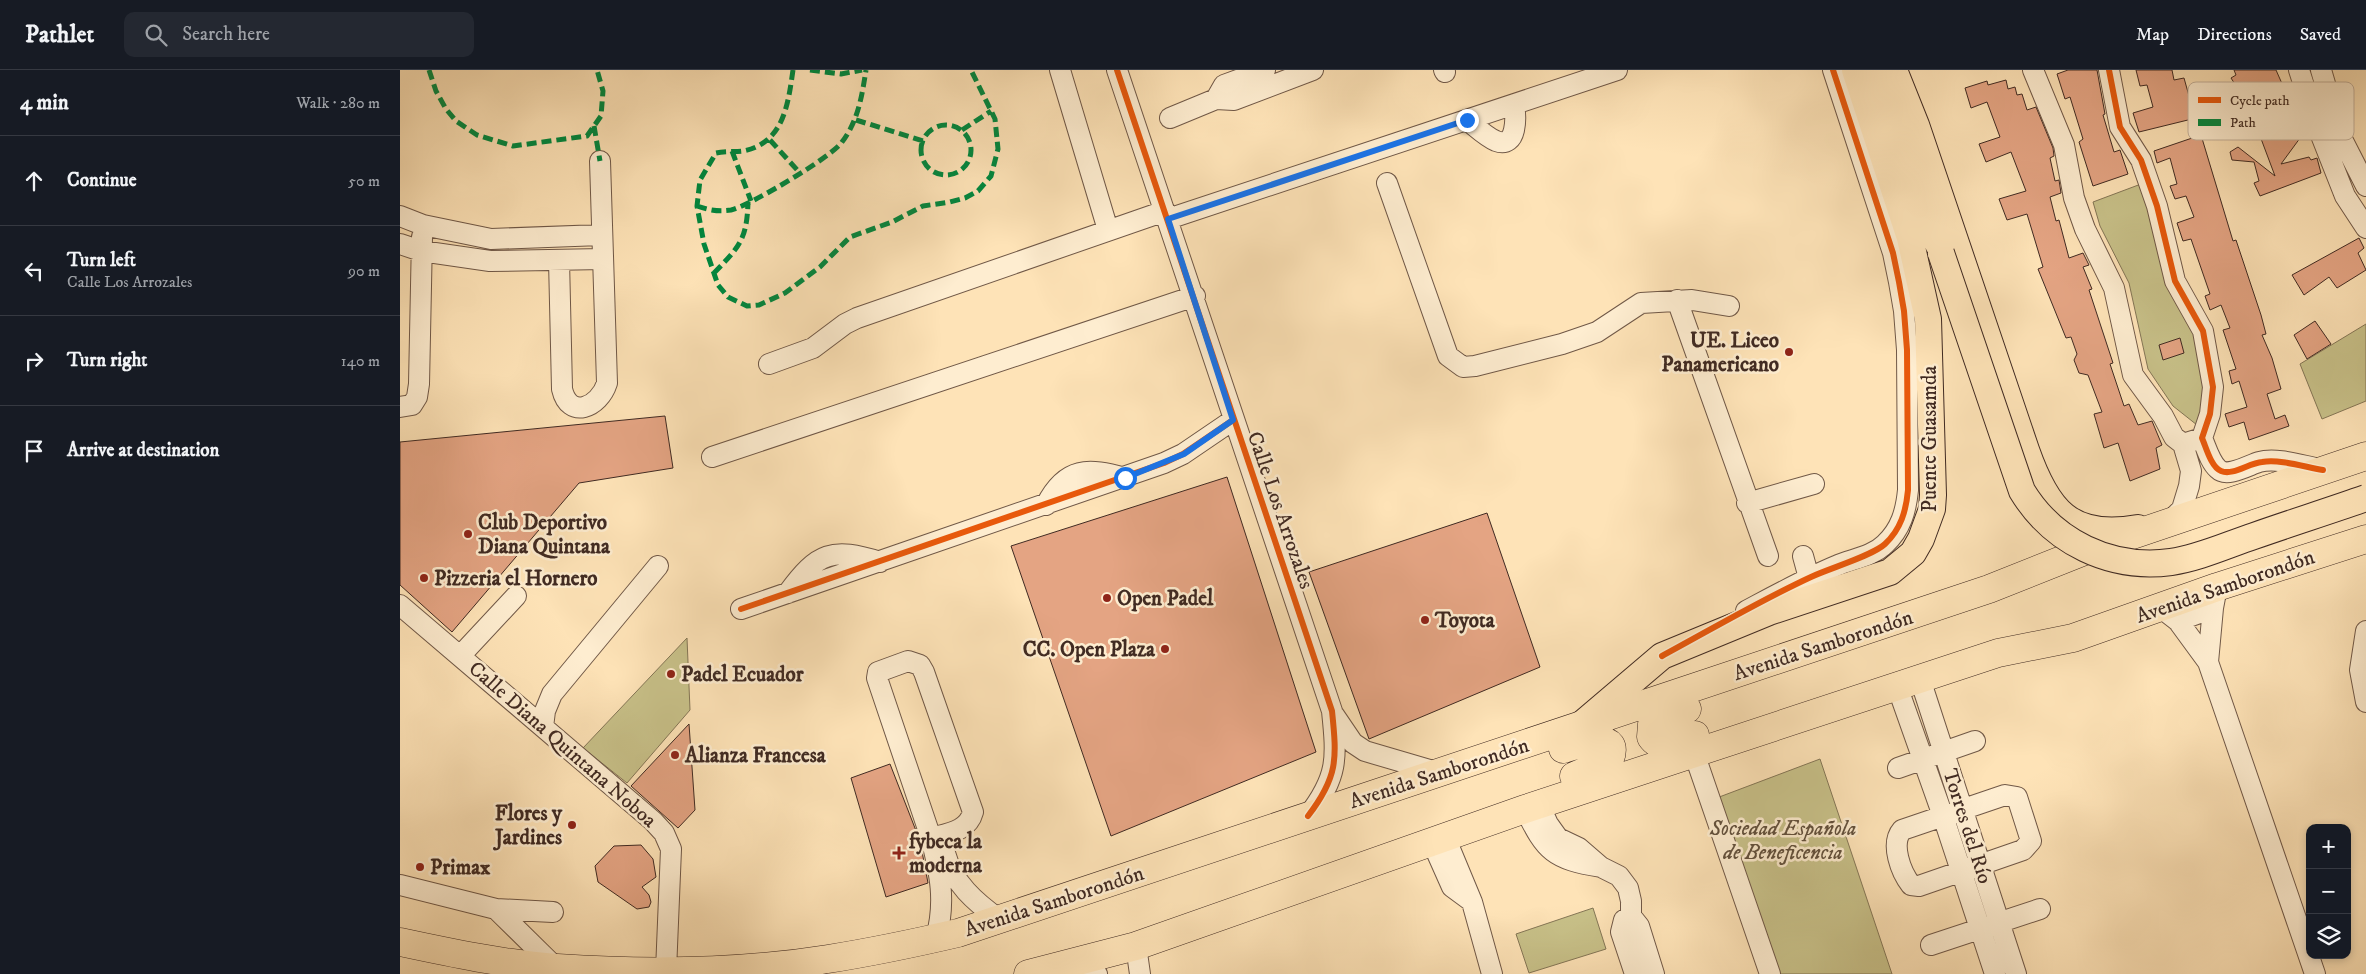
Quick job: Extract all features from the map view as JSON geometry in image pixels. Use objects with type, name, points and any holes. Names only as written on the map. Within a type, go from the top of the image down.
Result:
[{"type":"highway","name":"Avenida Samborondón","points":[[400,942],[498,960],[556,968],[666,971],[747,968],[827,959],[958,933],[1910,616],[1988,589],[2082,552],[2366,456]]},
{"type":"highway","name":"Avenida Samborondón","points":[[1028,974],[1087,968],[1136,946],[1532,807],[1998,653],[2073,638],[2169,614],[2366,539]]},
{"type":"highway","points":[[1897,686],[1753,716],[1664,745],[1654,742],[1650,738],[1652,724],[1656,720],[1792,671],[1910,616]]},
{"type":"highway","points":[[1441,773],[1485,770],[1594,741],[1605,741],[1609,744],[1611,750],[1609,761],[1543,788],[1532,807]]},
{"type":"main road","name":"Puente Guasamda","points":[[1580,726],[1662,656],[1769,612],[1890,572],[1913,553],[1928,523],[1933,495],[1928,319],[1910,238],[1855,70]]},
{"type":"main road","points":[[1871,70],[1892,119],[1941,253],[2022,491],[2044,521],[2076,545],[2110,558],[2127,562],[2170,562],[2213,550],[2366,498]]},
{"type":"main road","points":[[1894,70],[1916,125],[2035,478],[2044,494],[2056,509],[2068,519],[2080,526],[2095,530],[2113,532],[2165,523]]},
{"type":"street","points":[[1060,70],[1108,230]]},
{"type":"street","name":"Calle Los Arrozales","points":[[1117,70],[1332,711],[1336,749],[1335,762],[1322,798],[1308,816]]},
{"type":"street","points":[[1170,118],[1230,85],[1264,70]]},
{"type":"street","points":[[1230,85],[1313,70]]},
{"type":"street","points":[[768,364],[813,348],[845,324],[857,318],[1108,230],[1166,215],[1467,120],[1617,70]]},
{"type":"street","points":[[1662,656],[1809,578],[1836,556],[1867,555],[1883,546],[1901,522],[1908,490],[1906,350],[1901,292],[1893,253],[1833,70]]},
{"type":"street","points":[[2033,70],[2064,145],[2074,198],[2085,229],[2114,288],[2134,375],[2163,416],[2174,437],[2183,444],[2191,471],[2189,486],[2182,509],[2165,523]]},
{"type":"street","points":[[2109,70],[2120,127],[2141,160],[2157,206],[2175,281],[2203,331],[2212,387],[2210,414],[2202,438],[2213,462],[2218,470],[2224,472],[2260,462],[2275,462],[2323,470]]},
{"type":"street","points":[[1467,120],[1495,141],[1504,142],[1510,138],[1515,130],[1514,104]]},
{"type":"street","points":[[2324,140],[2345,196],[2366,228]]},
{"type":"street","points":[[2343,140],[2366,186]]},
{"type":"street","points":[[559,260],[562,389],[564,400],[572,406],[585,407],[596,403],[604,394],[607,383],[600,161]]},
{"type":"street","points":[[1387,183],[1448,356],[1464,367],[1475,366],[1562,344],[1597,332],[1641,303],[1703,300],[1729,306]]},
{"type":"street","points":[[400,216],[423,226],[491,239],[601,235]]},
{"type":"street","points":[[400,408],[412,405],[417,397],[419,384],[420,250],[423,226]]},
{"type":"street","points":[[400,244],[420,250],[490,261],[603,259]]},
{"type":"street","points":[[712,457],[1194,296]]},
{"type":"street","points":[[1677,300],[1768,556]]},
{"type":"street","points":[[741,609],[1125,478],[1184,454],[1233,420]]},
{"type":"street","points":[[2183,444],[2202,438]]},
{"type":"street","points":[[1748,503],[1814,484]]},
{"type":"street","points":[[1803,556],[1809,578]]},
{"type":"street","points":[[543,727],[545,711],[552,694],[658,566]]},
{"type":"street","points":[[460,655],[516,596]]},
{"type":"street","points":[[2208,662],[2215,597]]},
{"type":"street","name":"Calle Diana Quintana Noboa","points":[[400,605],[653,821],[664,833],[671,849],[666,971]]},
{"type":"street","points":[[2169,614],[2208,662],[2315,974]]},
{"type":"street","points":[[2366,632],[2360,670],[2366,702]]},
{"type":"street","points":[[936,836],[962,829],[971,820],[973,812],[924,672],[920,665],[908,661],[878,672],[876,678],[936,836],[948,877],[942,918],[936,938]]},
{"type":"street","name":"Torres del Río","points":[[1897,686],[1943,753],[2016,974]]},
{"type":"street","name":"Torres del Río","points":[[1897,686],[1943,816],[1995,974]]},
{"type":"street","name":"Calle Los Arrozales","points":[[1332,711],[1353,743],[1365,751],[1441,773]]},
{"type":"street","points":[[1898,768],[1975,741]]},
{"type":"street","points":[[1694,753],[1770,974]]},
{"type":"street","points":[[2005,795],[2017,798],[2031,840],[2028,846],[2023,850],[1919,886],[1911,885],[1898,854],[1897,836],[1902,830],[1963,809],[2005,795]]},
{"type":"street","points":[[1532,807],[1558,838],[1580,848],[1601,867],[1619,876],[1628,888],[1631,901],[1631,916],[1638,926],[1654,974]]},
{"type":"street","points":[[1438,839],[1452,888],[1472,902],[1492,974]]},
{"type":"street","points":[[948,877],[979,905],[1000,920]]},
{"type":"street","points":[[400,885],[496,909],[553,912]]},
{"type":"street","points":[[496,909],[556,968]]},
{"type":"street","points":[[1931,945],[2040,909]]},
{"type":"street","points":[[1631,916],[1624,920],[1621,932],[1635,974]]},
{"type":"street","points":[[1136,946],[1140,974]]},
{"type":"green space","points":[[2141,184],[2199,332],[2208,388],[2197,425],[2173,406],[2148,369],[2129,283],[2100,226],[2093,202]]},
{"type":"green space","points":[[2366,324],[2366,401],[2322,419],[2300,364]]},
{"type":"green space","name":"Padel Ecuador","points":[[687,638],[690,710],[627,783],[583,748]]},
{"type":"green space","name":"Sociedad Española de Beneficencia","points":[[1820,759],[1892,974],[1765,974],[1706,802]]},
{"type":"green space","points":[[1593,908],[1606,949],[1529,973],[1516,934]]},
{"type":"building","points":[[2068,70],[2097,70],[2105,114],[2103,115],[2114,152],[2120,150],[2128,174],[2093,186],[2079,142],[2083,139],[2070,97],[2065,99],[2057,74]]},
{"type":"building","points":[[2136,70],[2172,70],[2174,80],[2184,78],[2188,92],[2188,120],[2139,132],[2133,113],[2153,107],[2147,85],[2140,86]]},
{"type":"building","points":[[2234,70],[2276,70],[2281,82],[2234,82],[2231,78],[2236,75]]},
{"type":"building","points":[[2006,80],[2008,89],[2015,87],[2017,95],[2022,94],[2027,110],[2036,107],[2053,148],[2054,156],[2050,158],[2055,181],[2059,180],[2061,193],[2050,197],[2056,221],[2059,220],[2069,258],[2083,253],[2089,265],[2083,267],[2092,289],[2089,290],[2113,363],[2110,364],[2124,406],[2129,404],[2138,425],[2152,421],[2162,445],[2156,448],[2160,469],[2130,481],[2118,443],[2104,448],[2094,414],[2102,412],[2088,375],[2079,373],[2074,360],[2077,354],[2071,337],[2066,338],[2038,269],[2043,267],[2027,214],[2007,220],[1999,199],[2026,191],[2011,152],[1986,162],[1979,144],[2000,137],[1987,102],[1971,108],[1965,88],[1987,81],[1988,85]]},
{"type":"building","points":[[2188,139],[2203,140],[2233,241],[2236,240],[2261,315],[2266,334],[2262,335],[2272,358],[2281,389],[2267,394],[2275,419],[2285,415],[2289,426],[2249,440],[2244,422],[2229,427],[2225,414],[2247,407],[2239,381],[2232,384],[2229,371],[2236,369],[2223,330],[2230,328],[2221,305],[2210,310],[2205,296],[2210,294],[2191,239],[2183,241],[2177,223],[2194,217],[2186,196],[2175,199],[2170,186],[2177,184],[2170,158],[2157,163],[2154,151]]},
{"type":"building","points":[[2262,140],[2299,140],[2281,164],[2309,157],[2311,160],[2317,158],[2321,173],[2260,196],[2254,183],[2259,181],[2254,162],[2232,160],[2230,152],[2238,147],[2275,176]]},
{"type":"building","points":[[2359,238],[2364,248],[2358,253],[2366,270],[2337,288],[2329,277],[2304,295],[2292,275]]},
{"type":"building","points":[[2315,321],[2331,344],[2307,359],[2294,335]]},
{"type":"building","points":[[2180,338],[2184,353],[2163,360],[2159,345]]},
{"type":"building","name":"Club Deportivo Diana Quintana","points":[[665,416],[673,468],[579,483],[452,632],[400,585],[400,442]]},
{"type":"building","name":"CC. Open Plaza","points":[[1227,477],[1316,752],[1111,836],[1011,546]]},
{"type":"building","name":"Toyota","points":[[1487,513],[1540,667],[1369,739],[1309,572]]},
{"type":"building","name":"Alianza Francesa","points":[[689,724],[695,810],[678,828],[631,786]]},
{"type":"building","name":"fybeca la moderna","points":[[890,764],[920,841],[928,883],[886,897],[851,778]]},
{"type":"building","points":[[641,845],[653,859],[656,877],[642,887],[649,895],[651,902],[649,907],[637,909],[598,882],[595,866],[614,846]]},
{"type":"marked path","points":[[429,70],[436,91],[446,109],[456,121],[477,135],[513,146],[587,136],[601,116],[603,91],[597,70]]},
{"type":"marked path","points":[[793,70],[786,108],[776,131],[757,147],[743,151],[716,153],[700,180],[697,206],[704,244],[718,285],[728,297],[747,306],[759,305],[785,293],[820,267],[850,237],[892,222],[923,206],[965,198],[978,191],[991,176],[998,149],[995,119],[971,70]]},
{"type":"marked path","points":[[810,70],[841,74],[862,70]]},
{"type":"marked path","points":[[697,206],[722,211],[741,207],[789,180],[835,149],[842,142],[856,117],[866,70]]},
{"type":"marked path","points":[[962,130],[991,111]]},
{"type":"marked path","points":[[856,120],[923,141]]},
{"type":"marked path","points":[[941,125],[951,125],[964,132],[971,145],[971,150],[971,155],[964,168],[951,175],[941,175],[932,171],[925,164],[921,155],[921,145],[925,136],[932,129],[941,125]]},
{"type":"marked path","points":[[594,126],[600,161]]},
{"type":"marked path","points":[[770,140],[800,173]]},
{"type":"marked path","points":[[732,151],[751,201]]},
{"type":"marked path","points":[[714,273],[740,242],[746,225],[748,202]]},
{"type":"cycle path","points":[[1117,70],[1332,711],[1335,742],[1333,767],[1325,790],[1308,816]]},
{"type":"cycle path","points":[[1662,656],[1792,586],[1879,548],[1895,532],[1904,512],[1908,490],[1907,350],[1904,311],[1893,253],[1833,70]]},
{"type":"cycle path","points":[[2109,70],[2120,127],[2141,160],[2157,206],[2175,281],[2203,331],[2213,387],[2210,414],[2202,438],[2214,465],[2221,471],[2231,472],[2269,461],[2285,462],[2323,470]]},
{"type":"cycle path","points":[[741,609],[1164,463],[1183,454],[1233,420]]},
{"type":"place","name":"UE. Liceo Panamericano","points":[[1789,352]]},
{"type":"place","name":"Club Deportivo Diana Quintana","points":[[468,534]]},
{"type":"place","name":"Pizzeria el Hornero","points":[[424,578]]},
{"type":"place","name":"Open Padel","points":[[1107,598]]},
{"type":"place","name":"Toyota","points":[[1425,620]]},
{"type":"place","name":"CC. Open Plaza","points":[[1165,649]]},
{"type":"place","name":"Padel Ecuador","points":[[671,674]]},
{"type":"place","name":"Alianza Francesa","points":[[675,755]]},
{"type":"place","name":"Flores y Jardines","points":[[572,825]]},
{"type":"place","name":"fybeca la moderna","points":[[899,853]]},
{"type":"place","name":"Primax","points":[[420,867]]},
{"type":"route","points":[[1125,478],[1164,464],[1184,454],[1233,420],[1168,219],[1467,120]]}]
